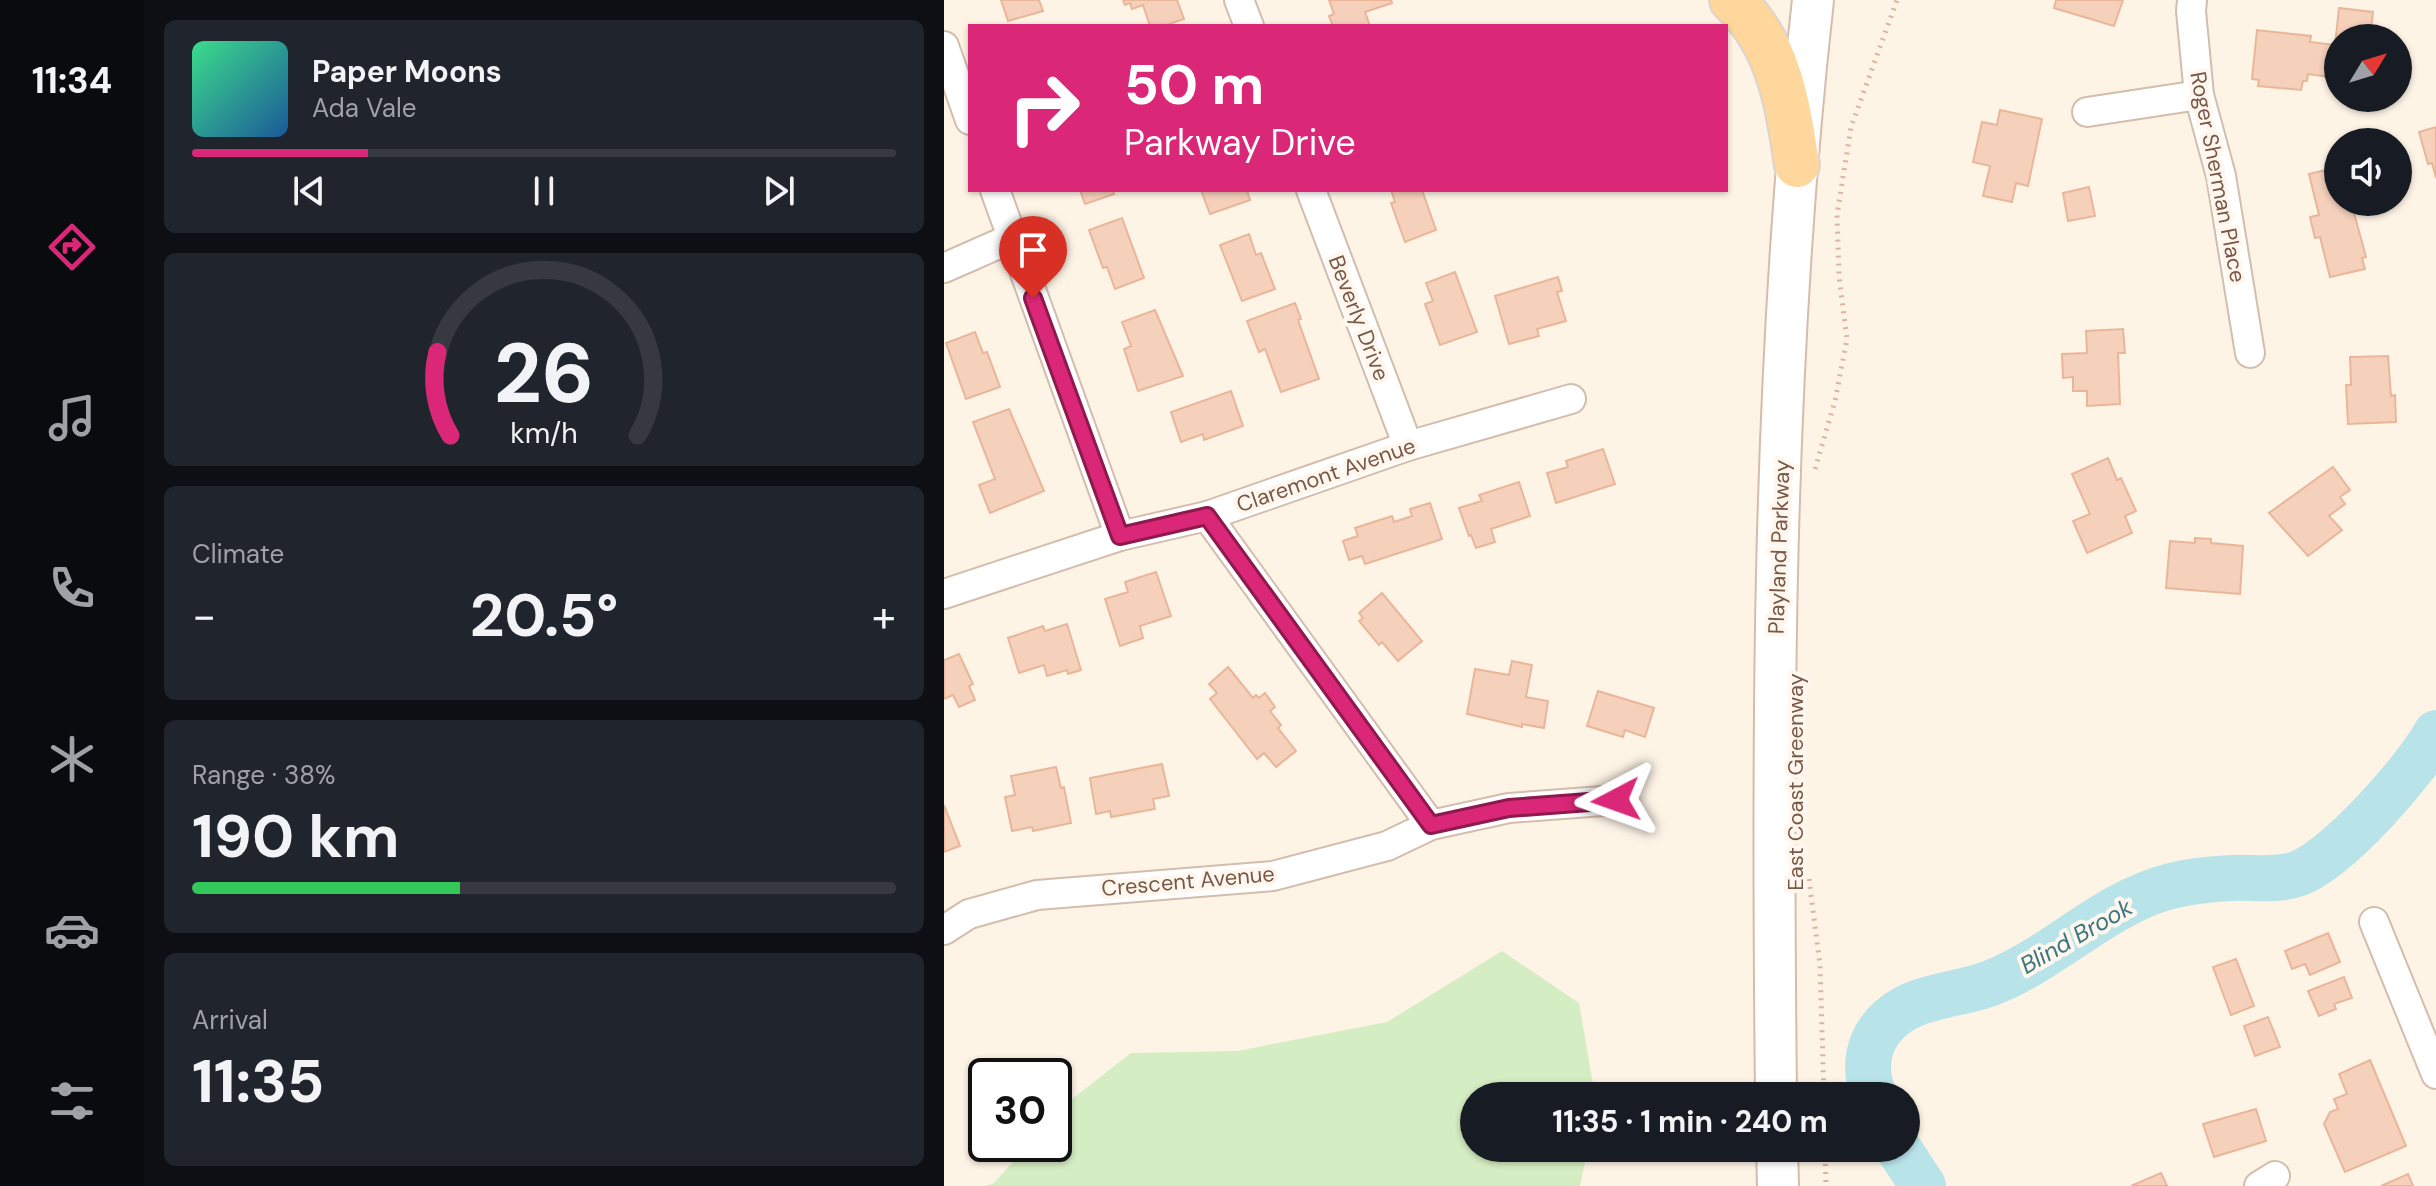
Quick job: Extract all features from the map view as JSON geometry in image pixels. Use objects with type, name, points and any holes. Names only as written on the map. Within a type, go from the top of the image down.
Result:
[{"type":"main road","points":[[1732,0],[1754,24],[1770,51],[1782,82],[1797,165]]},
{"type":"main road","name":"Playland Parkway","points":[[1776,1082],[1774,816],[1785,346],[1797,165],[1813,0]]},
{"type":"main road","points":[[1777,1162],[1778,1186]]},
{"type":"street","points":[[1239,0],[1248,24]]},
{"type":"street","name":"Roger Sherman Place","points":[[2192,0],[2199,95],[2221,176],[2250,353]]},
{"type":"street","points":[[944,46],[968,114]]},
{"type":"street","points":[[2087,112],[2199,95]]},
{"type":"street","points":[[996,192],[1120,536]]},
{"type":"street","name":"Beverly Drive","points":[[1312,192],[1408,446]]},
{"type":"street","points":[[944,268],[1012,238]]},
{"type":"street","name":"Claremont Avenue","points":[[944,594],[1120,536],[1207,516],[1408,446],[1571,399]]},
{"type":"street","points":[[1207,516],[1431,825]]},
{"type":"street","name":"Crescent Avenue","points":[[944,930],[969,914],[1037,895],[1273,876],[1387,846],[1431,825],[1509,808],[1616,800]]},
{"type":"street","points":[[2374,922],[2436,1074]]},
{"type":"path","points":[[1815,484],[1815,469],[1835,401],[1847,339],[1839,276],[1837,215],[1851,127],[1897,0]]},
{"type":"path","name":"East Coast Greenway","points":[[1808,867],[1820,965],[1824,1082]]},
{"type":"path","points":[[1825,1162],[1826,1186]]},
{"type":"green space","points":[[1502,951],[1579,1003],[1593,1082],[1460,1082],[1460,1162],[1585,1162],[1580,1186],[985,1186],[994,1183],[1013,1162],[1072,1162],[1072,1099],[1131,1053],[1237,1051],[1387,1022]]},
{"type":"building","points":[[1001,0],[1039,0],[1043,11],[1008,21]]},
{"type":"building","points":[[1123,0],[1177,0],[1184,19],[1170,24],[1149,24],[1143,5],[1132,9],[1130,3],[1125,5]]},
{"type":"building","points":[[1329,0],[1391,0],[1392,3],[1365,12],[1369,24],[1332,24],[1329,16],[1334,14]]},
{"type":"building","points":[[2056,0],[2123,0],[2114,26],[2054,8]]},
{"type":"building","points":[[2339,8],[2373,12],[2372,24],[2337,24]]},
{"type":"building","points":[[2257,30],[2311,36],[2310,42],[2324,44],[2324,76],[2308,74],[2301,90],[2258,86],[2259,80],[2252,79]]},
{"type":"building","points":[[2000,110],[2042,119],[2028,186],[2016,183],[2012,202],[1983,196],[1990,166],[1973,162],[1982,122],[1997,125]]},
{"type":"building","points":[[2436,127],[2436,178],[2432,163],[2428,164],[2419,132]]},
{"type":"building","points":[[2324,170],[2324,216],[2355,216],[2366,257],[2362,258],[2365,269],[2330,277],[2320,237],[2315,238],[2310,217],[2319,215],[2309,174]]},
{"type":"building","points":[[2089,187],[2095,216],[2068,221],[2063,193]]},
{"type":"building","points":[[1081,192],[1114,192],[1114,194],[1085,204]]},
{"type":"building","points":[[1202,192],[1248,192],[1250,200],[1210,214]]},
{"type":"building","points":[[1392,192],[1423,192],[1436,230],[1405,242],[1391,203],[1395,202]]},
{"type":"building","points":[[1122,218],[1144,278],[1115,289],[1107,267],[1103,268],[1089,230]]},
{"type":"building","points":[[1249,234],[1256,255],[1261,253],[1275,289],[1242,301],[1220,245]]},
{"type":"building","points":[[1455,272],[1477,332],[1440,345],[1425,304],[1433,301],[1426,283]]},
{"type":"building","points":[[1558,277],[1562,291],[1557,292],[1566,321],[1537,329],[1539,336],[1509,344],[1495,296]]},
{"type":"building","points":[[1295,303],[1319,379],[1281,392],[1265,349],[1259,352],[1247,321]]},
{"type":"building","points":[[1155,310],[1183,376],[1138,391],[1124,349],[1131,346],[1122,322]]},
{"type":"building","points":[[2123,329],[2125,353],[2118,353],[2120,404],[2087,406],[2087,391],[2073,391],[2073,377],[2063,378],[2062,354],[2087,353],[2086,331]]},
{"type":"building","points":[[975,332],[983,353],[987,352],[1000,387],[966,399],[946,343]]},
{"type":"building","points":[[2388,356],[2396,422],[2348,424],[2346,385],[2351,385],[2350,357]]},
{"type":"building","points":[[1231,391],[1243,426],[1204,440],[1203,434],[1181,442],[1171,412]]},
{"type":"building","points":[[1009,409],[1044,491],[990,513],[979,485],[995,479],[973,422]]},
{"type":"building","points":[[1603,449],[1615,484],[1556,503],[1547,473],[1568,467],[1566,461]]},
{"type":"building","points":[[2108,458],[2136,511],[2125,516],[2132,533],[2087,553],[2073,521],[2090,514],[2072,474]]},
{"type":"building","points":[[2333,467],[2350,490],[2340,497],[2345,504],[2329,516],[2342,530],[2308,556],[2269,513]]},
{"type":"building","points":[[1519,482],[1530,516],[1491,529],[1495,542],[1476,548],[1459,508],[1482,501],[1479,495]]},
{"type":"building","points":[[1430,503],[1442,539],[1365,564],[1362,556],[1349,560],[1343,541],[1358,536],[1355,528],[1392,516],[1394,522],[1412,516],[1410,509]]},
{"type":"building","points":[[2195,538],[2243,546],[2240,594],[2166,588],[2170,541],[2195,543]]},
{"type":"building","points":[[1156,572],[1171,616],[1140,626],[1143,638],[1120,646],[1105,599],[1128,592],[1125,582]]},
{"type":"building","points":[[1382,593],[1422,641],[1398,661],[1382,642],[1379,645],[1359,621],[1363,618],[1359,613]]},
{"type":"building","points":[[1067,624],[1081,670],[1068,674],[1067,670],[1047,676],[1044,665],[1019,673],[1008,638],[1043,626],[1045,631]]},
{"type":"building","points":[[959,654],[973,684],[969,686],[975,700],[959,707],[953,695],[944,699],[944,660]]},
{"type":"building","points":[[1512,661],[1532,665],[1526,697],[1548,701],[1544,728],[1522,724],[1522,727],[1467,714],[1475,669],[1509,675]]},
{"type":"building","points":[[1228,667],[1253,698],[1265,693],[1275,707],[1270,711],[1281,725],[1278,728],[1296,751],[1276,767],[1264,753],[1257,759],[1210,699],[1217,693],[1209,684]]},
{"type":"building","points":[[1598,691],[1654,708],[1645,737],[1625,730],[1623,737],[1587,726]]},
{"type":"building","points":[[1162,764],[1169,796],[1153,799],[1155,809],[1111,817],[1110,811],[1096,814],[1090,778]]},
{"type":"building","points":[[1056,767],[1061,788],[1064,787],[1071,823],[1033,831],[1032,827],[1012,831],[1005,797],[1015,795],[1011,776]]},
{"type":"building","points":[[944,805],[960,846],[944,852]]},
{"type":"building","points":[[2328,933],[2340,962],[2310,975],[2305,964],[2292,969],[2285,951]]},
{"type":"building","points":[[2236,959],[2254,1006],[2231,1015],[2213,967]]},
{"type":"building","points":[[2344,977],[2352,998],[2334,1004],[2336,1009],[2319,1016],[2308,991]]},
{"type":"building","points":[[2268,1017],[2280,1047],[2255,1056],[2244,1026]]},
{"type":"building","points":[[2370,1060],[2406,1146],[2345,1172],[2324,1124],[2330,1112],[2338,1109],[2334,1099],[2347,1094],[2339,1074]]},
{"type":"building","points":[[2256,1109],[2266,1141],[2214,1157],[2203,1124]]},
{"type":"building","points":[[2161,1173],[2167,1186],[2131,1186]]},
{"type":"building","points":[[2408,1174],[2413,1186],[2381,1186]]},
{"type":"waterway","name":"Blind Brook","points":[[1870,1082],[1869,1055],[1876,1036],[1890,1019],[1913,1005],[1991,983],[2037,960],[2101,918],[2147,894],[2201,880],[2289,876],[2314,865],[2374,812],[2411,769],[2436,733]]},
{"type":"waterway","name":"Blind Brook","points":[[1907,1162],[1923,1186]]},
{"type":"route","points":[[1033,298],[1120,536],[1207,516],[1431,825],[1509,808],[1616,800]]}]
